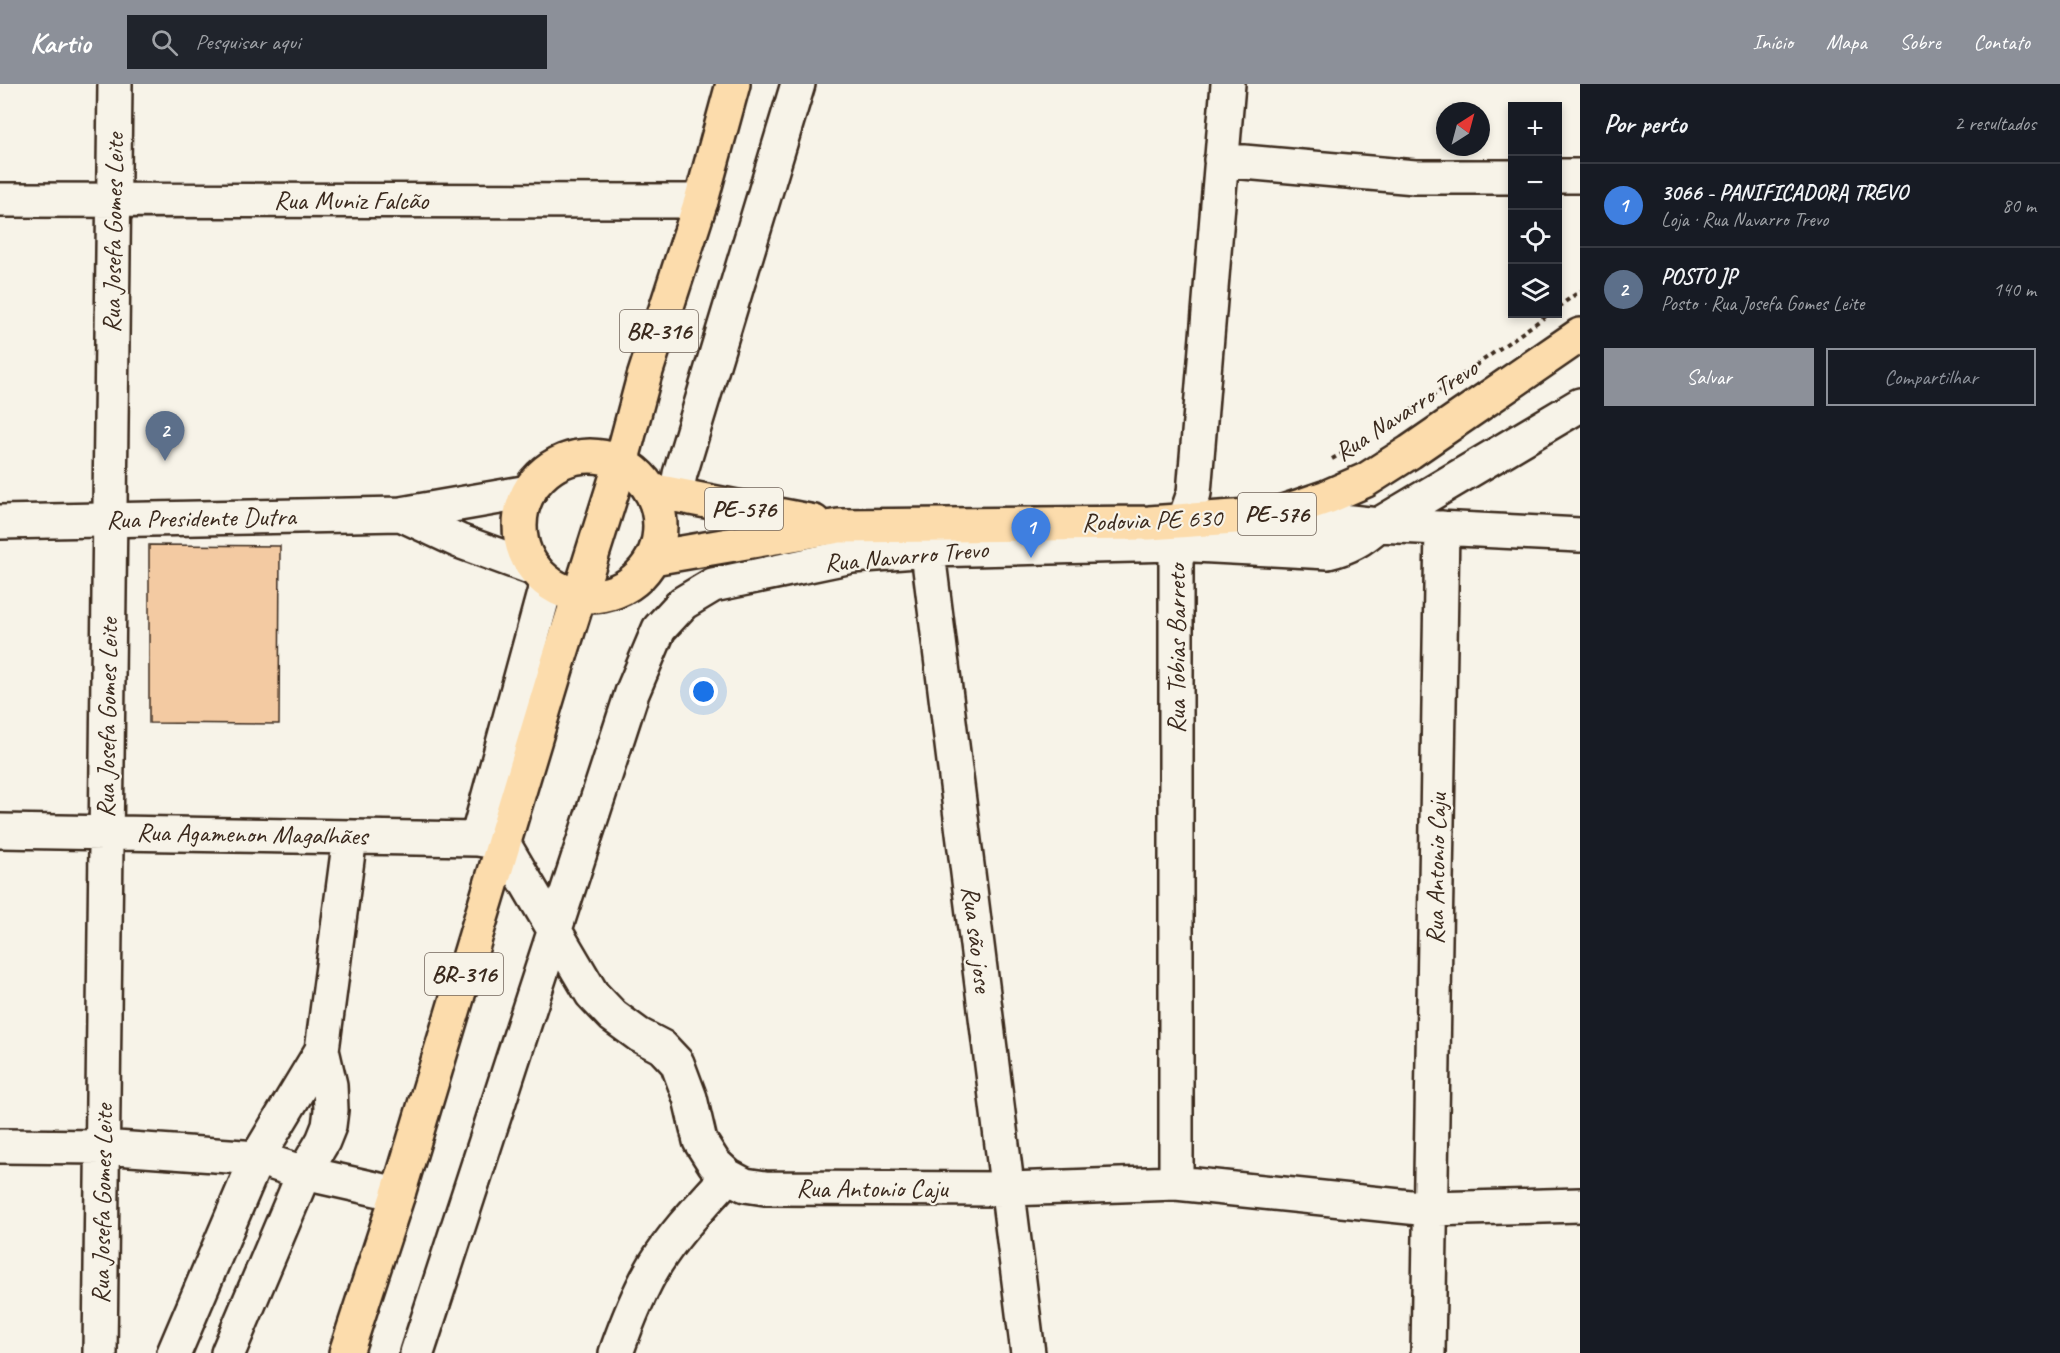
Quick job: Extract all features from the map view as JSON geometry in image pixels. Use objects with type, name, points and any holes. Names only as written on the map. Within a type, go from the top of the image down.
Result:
[{"type":"main road","name":"BR-316","points":[[346,1353],[398,1194],[490,841],[579,595],[621,463],[644,377],[701,201],[733,84]]},
{"type":"main road","name":"Rodovia PE 630","points":[[926,537],[1149,523],[1181,532],[1277,514],[1327,497],[1366,480],[1580,335]]},
{"type":"main road","points":[[587,456],[621,463],[663,492],[659,511],[660,535],[653,558],[639,577],[619,590],[600,596],[579,595],[562,590],[541,576],[525,551],[520,531],[521,511],[529,492],[539,477],[553,466],[569,459],[587,456]]},
{"type":"main road","name":"PE-576","points":[[663,492],[839,526],[926,537]]},
{"type":"main road","name":"PE-576","points":[[653,558],[839,526]]},
{"type":"street","name":"Rua Josefa Gomes Leite","points":[[100,1353],[116,84]]},
{"type":"street","points":[[663,492],[680,474],[798,84]]},
{"type":"street","name":"Rua Tobias Barreto","points":[[1176,1183],[1181,532],[1194,493],[1228,84]]},
{"type":"street","points":[[1221,160],[1415,177],[1508,177]]},
{"type":"street","points":[[1562,176],[1580,176]]},
{"type":"street","name":"Rua Muniz Falcão","points":[[0,200],[701,201]]},
{"type":"street","points":[[1181,532],[1328,552],[1346,548],[1378,525],[1580,405]]},
{"type":"street","name":"Rua Presidente Dutra","points":[[0,522],[401,514],[529,492]]},
{"type":"street","points":[[401,514],[541,576],[490,841]]},
{"type":"street","points":[[1277,514],[1378,525],[1580,535]]},
{"type":"street","name":"Rua Antonio Caju","points":[[1428,1353],[1442,528]]},
{"type":"street","name":"Rua Navarro Trevo","points":[[555,928],[632,693],[658,629],[683,603],[713,585],[852,556],[926,537]]},
{"type":"street","name":"Rua são jose","points":[[926,537],[1028,1353]]},
{"type":"street","name":"Rua Agamenon Magalhães","points":[[0,831],[105,831],[490,841]]},
{"type":"street","points":[[228,1353],[304,1173],[323,1142],[328,1126],[331,1110],[330,1085],[322,1050],[350,837]]},
{"type":"street","name":"Rua Antonio Caju","points":[[490,841],[555,928],[592,994],[613,1016],[639,1035],[662,1047],[677,1063],[690,1098],[700,1141],[714,1162],[728,1176],[745,1185],[765,1188],[1009,1189],[1176,1183],[1430,1209],[1580,1205]]},
{"type":"street","points":[[417,1353],[555,928]]},
{"type":"street","points":[[174,1353],[257,1158],[322,1050]]},
{"type":"street","points":[[0,1146],[102,1147],[257,1158],[304,1173],[398,1194]]},
{"type":"street","points":[[616,1353],[643,1287],[656,1262],[676,1235],[728,1176]]},
{"type":"path","points":[[1562,304],[1580,291]]},
{"type":"path","name":"Rua Navarro Trevo","points":[[1395,422],[1543,318]]},
{"type":"path","name":"Rua Navarro Trevo","points":[[1327,461],[1366,441]]},
{"type":"building","points":[[149,545],[280,546],[279,724],[149,723]]},
{"type":"place","name":"POSTO JP","points":[[165,461]]},
{"type":"place","name":"3066 - PANIFICADORA TREVO","points":[[1031,558]]}]
